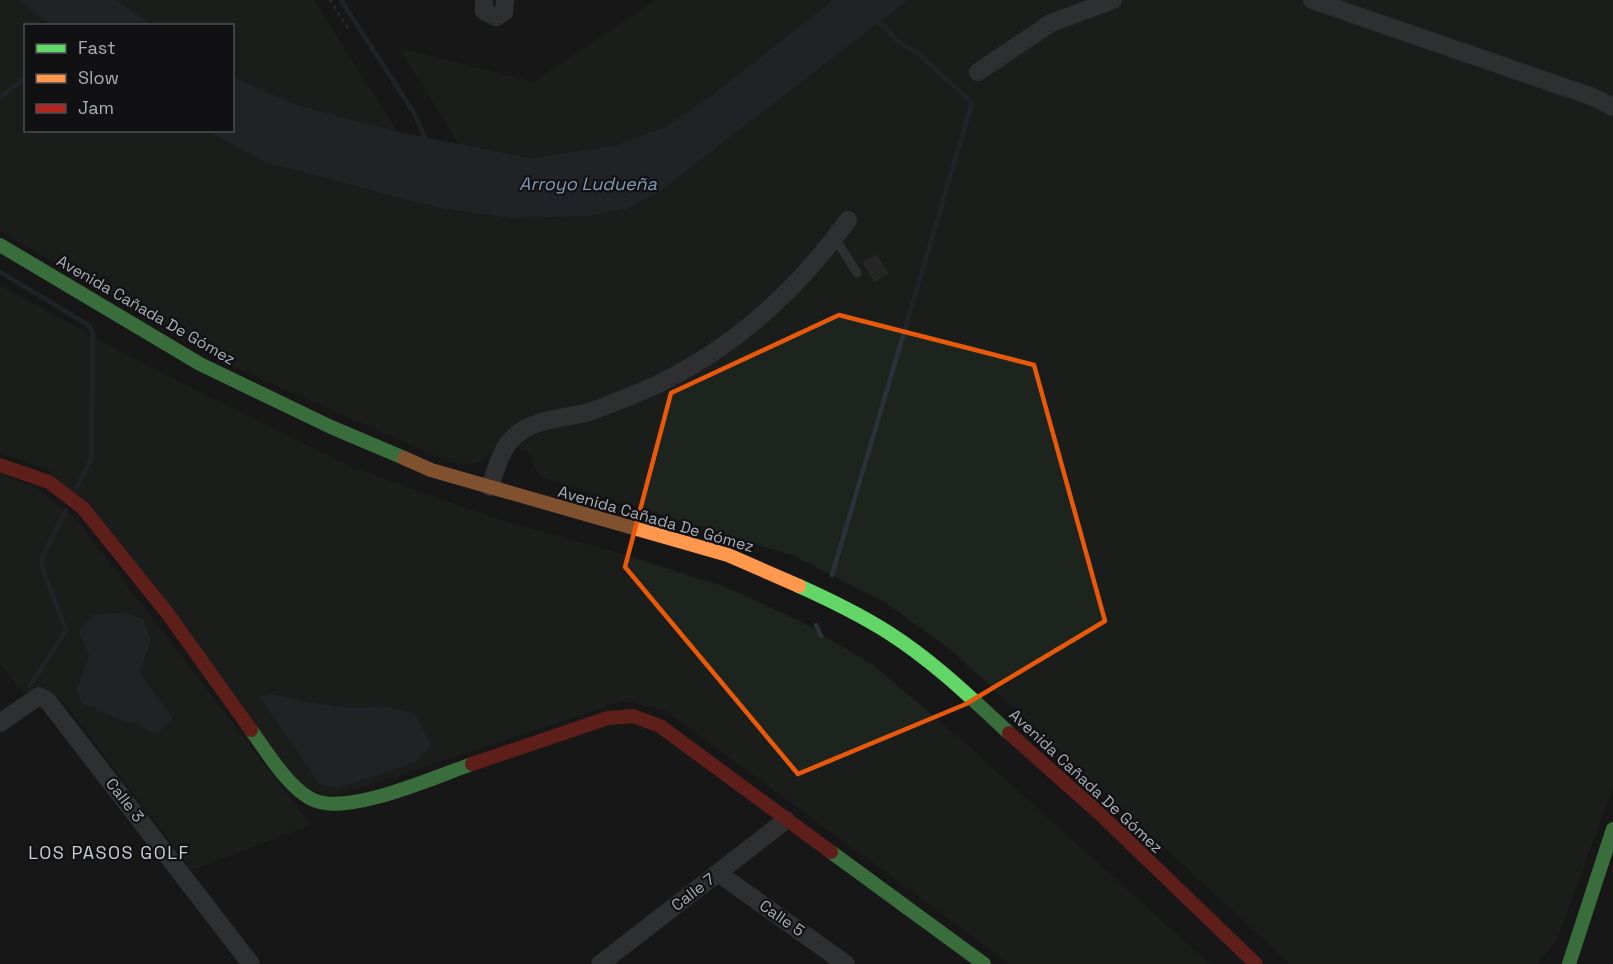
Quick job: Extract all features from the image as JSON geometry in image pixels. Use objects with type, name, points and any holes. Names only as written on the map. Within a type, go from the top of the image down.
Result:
[{"type":"street","points":[[484,0],[484,11],[496,16],[504,12],[505,0]]},
{"type":"street","points":[[978,72],[1051,23],[1113,0]]},
{"type":"street","points":[[1312,0],[1593,97],[1613,107]]},
{"type":"street","points":[[490,487],[503,449],[519,432],[537,424],[589,412],[634,394],[717,351],[760,320],[796,285],[848,220]]},
{"type":"street","name":"Avenida Cañada De Gómez","points":[[0,245],[200,364],[331,427],[431,470],[728,555],[834,602],[889,633],[943,673],[1010,732],[1256,964]]},
{"type":"street","points":[[0,465],[49,482],[83,508],[168,614],[271,758],[296,788],[315,801],[340,805],[366,800],[609,718],[633,716],[660,726],[984,964]]},
{"type":"street","name":"Calle 3","points":[[0,723],[39,696],[47,700],[251,964]]},
{"type":"street","name":"Calle 7","points":[[600,964],[786,820]]},
{"type":"street","points":[[1569,964],[1613,829]]},
{"type":"street","name":"Calle 5","points":[[718,873],[846,964]]},
{"type":"street","points":[[1573,947],[1575,964]]},
{"type":"lane","points":[[835,238],[857,273]]},
{"type":"path","points":[[330,0],[349,30]]},
{"type":"highlighted area","points":[[839,315],[1034,365],[1105,621],[966,704],[798,774],[625,567],[671,393]]},
{"type":"shaded area","points":[[0,0],[18,0],[50,24],[24,24],[24,132],[209,132],[267,163],[439,208],[510,218],[590,216],[628,209],[659,192],[908,0],[1613,0],[1613,787],[1557,940],[1537,964],[1290,964],[951,650],[886,603],[794,556],[541,477],[534,468],[532,455],[502,441],[489,455],[478,462],[466,464],[447,461],[234,367],[0,231]]},
{"type":"shaded area","points":[[117,0],[314,0],[398,132],[294,104],[234,77],[234,24],[151,24]]},
{"type":"shaded area","points":[[656,0],[833,0],[715,94],[667,126],[617,145],[529,158],[460,146],[399,48],[534,82]]},
{"type":"shaded area","points":[[0,285],[136,360],[351,467],[494,518],[620,553],[728,588],[800,621],[873,665],[964,742],[1210,964],[1010,964],[665,710],[623,701],[364,787],[328,796],[302,786],[49,470],[0,453]]},
{"type":"shaded area","points":[[0,474],[35,487],[77,520],[311,825],[192,870],[63,702],[45,688],[23,693],[0,665]]},
{"type":"water","points":[[18,0],[117,0],[151,24],[50,24]]},
{"type":"water","name":"Arroyo Ludueña","points":[[833,0],[908,0],[659,192],[627,209],[590,216],[510,218],[439,208],[267,163],[209,132],[234,132],[234,77],[294,104],[398,132],[530,158],[617,145],[667,126],[715,93]]},
{"type":"water","points":[[125,613],[143,619],[151,641],[139,672],[173,718],[156,734],[82,703],[77,690],[89,655],[79,632],[94,614]]},
{"type":"water","points":[[271,694],[313,703],[351,708],[387,707],[415,714],[431,745],[415,762],[336,789],[319,783],[259,696]]},
{"type":"building","points":[[876,256],[887,273],[875,281],[864,263]]},
{"type":"waterway","points":[[341,0],[414,113],[427,143]]},
{"type":"waterway","points":[[832,575],[972,103],[918,53],[897,41],[876,17]]},
{"type":"waterway","points":[[0,97],[24,79]]},
{"type":"waterway","points":[[0,272],[85,323],[93,334],[91,459],[77,487]]},
{"type":"waterway","points":[[30,686],[66,630],[42,567],[42,558],[66,510]]},
{"type":"waterway","points":[[816,625],[821,636]]},
{"type":"traffic: fast","points":[[0,245],[200,364],[331,427],[404,458]]},
{"type":"traffic: fast","points":[[799,586],[878,626],[905,644],[951,680],[1009,733]]},
{"type":"traffic: fast","points":[[251,730],[297,789],[316,801],[332,804],[351,803],[394,792],[472,764]]},
{"type":"traffic: fast","points":[[1569,964],[1613,829]]},
{"type":"traffic: fast","points":[[831,852],[984,964]]},
{"type":"traffic: slow","points":[[404,458],[431,470],[728,555],[799,586]]},
{"type":"traffic: jam","points":[[0,465],[49,482],[83,508],[168,614],[251,730]]},
{"type":"traffic: jam","points":[[472,764],[608,718],[633,716],[660,726],[831,852]]},
{"type":"traffic: jam","points":[[1009,733],[1099,813],[1256,964]]},
{"type":"district","name":"LOS PASOS GOLF","points":[[109,852]]}]
